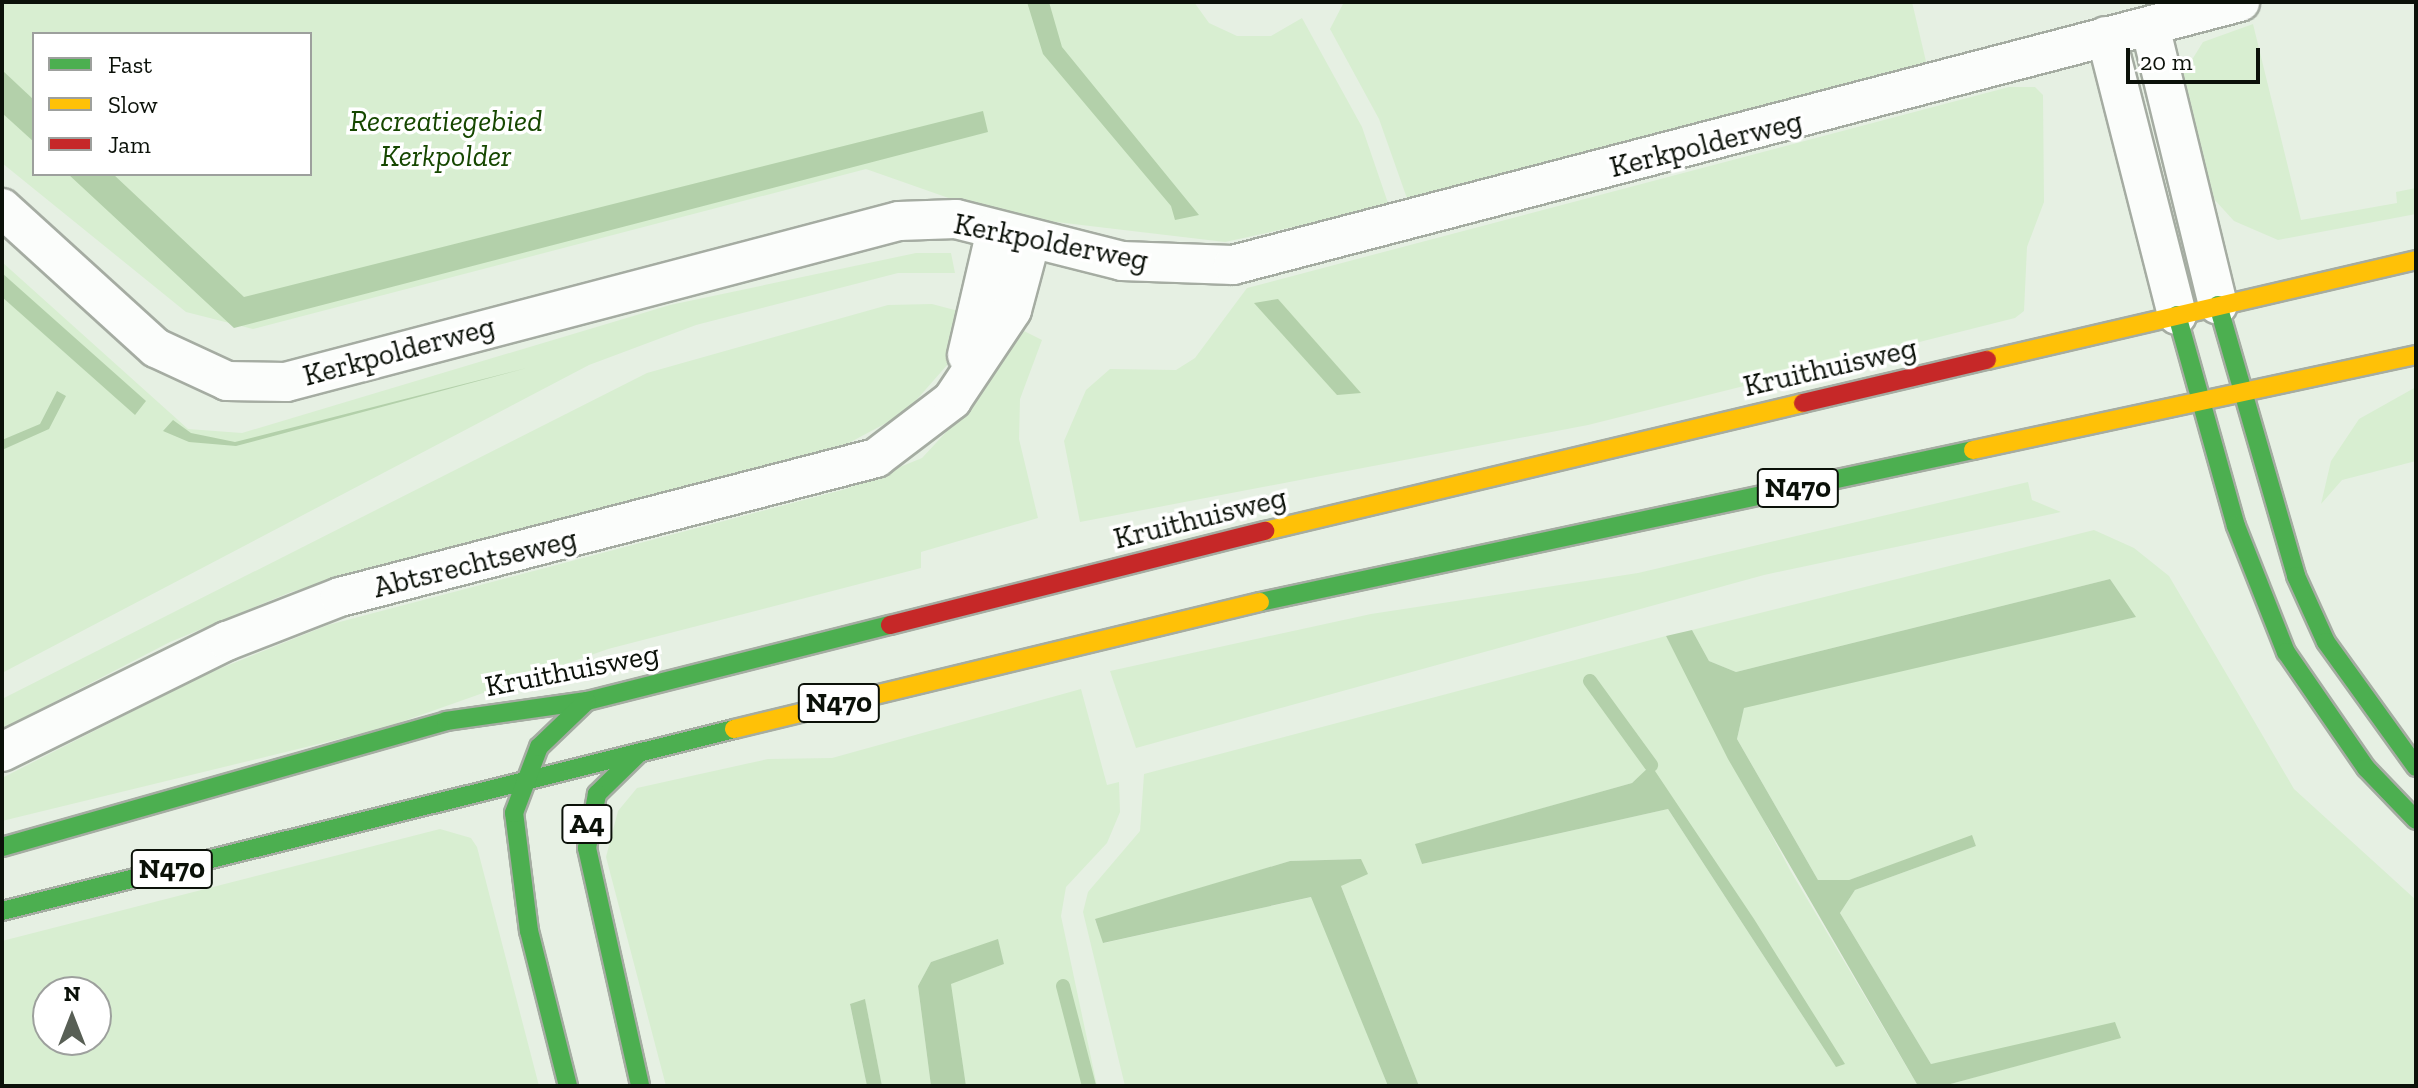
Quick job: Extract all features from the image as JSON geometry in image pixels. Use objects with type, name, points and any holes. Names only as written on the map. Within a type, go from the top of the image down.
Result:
[{"type":"main road","name":"Kruithuisweg","points":[[2,847],[446,721],[587,701],[1121,566],[2416,260]]},
{"type":"main road","points":[[2218,305],[2296,576],[2326,642],[2416,767]]},
{"type":"main road","points":[[2177,315],[2200,404],[2258,590],[2286,652],[2366,768],[2416,820]]},
{"type":"main road","name":"N470","points":[[2,911],[1138,628],[2244,396],[2416,355]]},
{"type":"main road","name":"A4","points":[[568,1086],[517,861],[520,783],[553,729],[587,701]]},
{"type":"main road","name":"A4","points":[[639,753],[597,794],[587,848],[640,1086]]},
{"type":"street","name":"Kerkpolderweg","points":[[2,208],[156,348],[227,381],[286,382],[833,233],[956,219],[1122,261],[1233,265],[2240,2]]},
{"type":"street","points":[[2150,26],[2218,305]]},
{"type":"street","points":[[2106,36],[2177,315]]},
{"type":"street","name":"Abtsrechtseweg","points":[[2,752],[227,641],[340,597],[876,458],[952,400],[1012,310],[1014,234]]},
{"type":"green space","name":"Recreatiegebied Kerkpolder","points":[[2,2],[1194,2],[1209,23],[1237,36],[1271,36],[1302,18],[1362,127],[1389,206],[1225,242],[997,215],[866,169],[253,329],[186,312],[2,163]]},
{"type":"green space","points":[[1344,2],[1912,2],[1928,70],[1409,204],[1379,119],[1330,29]]},
{"type":"green space","points":[[2253,24],[2301,220],[2397,203],[2396,192],[2416,188],[2416,214],[2278,240],[2234,221],[2213,198],[2197,166],[2180,79],[2203,42]]},
{"type":"green space","points":[[2009,87],[2035,87],[2043,95],[2044,202],[2027,247],[2024,311],[2015,318],[1588,425],[1080,522],[1064,441],[1086,390],[1110,369],[1176,370],[1195,358],[1247,288]]},
{"type":"green space","points":[[916,253],[951,253],[955,273],[898,273],[696,325],[589,365],[2,673],[2,262],[188,429],[242,433],[670,305]]},
{"type":"green space","points":[[932,304],[966,313],[948,364],[905,413],[845,445],[291,592],[170,642],[2,729],[2,699],[647,373],[888,305]]},
{"type":"green space","points":[[1016,327],[1042,340],[1020,399],[1019,439],[1038,518],[921,552],[921,568],[608,649],[384,728],[2,821],[2,778],[204,675],[328,625],[846,489],[922,458],[974,402]]},
{"type":"green space","points":[[2416,387],[2416,461],[2342,480],[2321,504],[2331,461],[2359,419]]},
{"type":"green space","points":[[2028,482],[2032,500],[2061,512],[1764,575],[1136,748],[1110,671],[1371,614],[1638,573]]},
{"type":"green space","points":[[2094,530],[2134,548],[2169,576],[2294,789],[2416,900],[2416,1086],[1943,1086],[2121,1037],[1931,1064],[1840,913],[1855,890],[1976,846],[1972,836],[1849,880],[1818,880],[1737,739],[1744,707],[2135,617],[2110,579],[1736,672],[1709,661],[1692,630]]},
{"type":"green space","points":[[1666,636],[1790,870],[1918,1086],[1419,1086],[1341,886],[1360,859],[1290,861],[1095,920],[1104,943],[1312,897],[1388,1086],[1125,1086],[1083,912],[1088,892],[1140,831],[1144,774]],"holes":[[[1651,766],[1836,1067],[1668,809],[1422,864],[1416,844],[1632,783]]]},
{"type":"green space","points":[[1081,689],[1107,785],[1119,782],[1120,812],[1107,843],[1066,887],[1061,916],[1097,1086],[966,1086],[950,983],[1004,964],[997,940],[931,962],[918,986],[931,1086],[882,1086],[865,1000],[850,1005],[867,1086],[666,1086],[606,857],[618,811],[637,788],[768,759],[832,758]]},
{"type":"green space","points":[[440,829],[471,838],[477,847],[539,1086],[2,1086],[2,941]]},
{"type":"shaded area","points":[[1027,2],[1049,2],[1062,47],[1199,215],[1175,220],[1171,206],[1043,54]]},
{"type":"shaded area","points":[[2,70],[32,98],[32,140],[2,113]]},
{"type":"shaded area","points":[[983,111],[988,132],[234,328],[70,176],[115,176],[244,297]]},
{"type":"shaded area","points":[[2,273],[146,401],[135,415],[2,297]]},
{"type":"shaded area","points":[[1278,299],[1361,393],[1337,395],[1254,303]]},
{"type":"shaded area","points":[[527,368],[236,446],[189,442],[163,431],[173,420],[191,433],[235,442]]},
{"type":"shaded area","points":[[57,391],[66,396],[49,429],[2,450],[2,440],[40,424]]},
{"type":"shaded area","points":[[2110,579],[2136,617],[1744,708],[1737,739],[1818,880],[1849,880],[1972,835],[1976,846],[1855,890],[1840,913],[1931,1064],[2115,1022],[2121,1038],[1943,1086],[1918,1086],[1728,759],[1666,636],[1692,630],[1709,661],[1736,672]]},
{"type":"shaded area","points":[[1651,765],[1754,919],[1845,1064],[1836,1067],[1668,809],[1422,864],[1415,844],[1632,783]]},
{"type":"shaded area","points":[[1361,859],[1368,874],[1341,886],[1419,1086],[1388,1086],[1311,897],[1103,943],[1095,919],[1290,861]]},
{"type":"shaded area","points":[[998,939],[1004,964],[951,984],[966,1086],[931,1086],[918,986],[931,962]]},
{"type":"shaded area","points":[[865,999],[882,1086],[867,1086],[850,1004]]},
{"type":"waterway","points":[[1590,681],[1651,765]]},
{"type":"waterway","points":[[1063,986],[1089,1086]]},
{"type":"traffic: fast","points":[[2218,305],[2296,576],[2326,642],[2416,767]]},
{"type":"traffic: fast","points":[[2177,315],[2236,526],[2286,652],[2366,768],[2416,820]]},
{"type":"traffic: fast","points":[[1260,602],[1973,450]]},
{"type":"traffic: fast","points":[[2,847],[446,721],[587,701],[890,625]]},
{"type":"traffic: fast","points":[[568,1086],[529,931],[514,813],[539,747],[587,701]]},
{"type":"traffic: fast","points":[[2,911],[734,729]]},
{"type":"traffic: fast","points":[[639,753],[597,794],[587,848],[640,1086]]},
{"type":"traffic: slow","points":[[1987,360],[2416,260]]},
{"type":"traffic: slow","points":[[1973,450],[2416,355]]},
{"type":"traffic: slow","points":[[1265,531],[1803,403]]},
{"type":"traffic: slow","points":[[734,729],[1260,602]]},
{"type":"traffic: jam","points":[[1803,403],[1987,360]]},
{"type":"traffic: jam","points":[[890,625],[1265,531]]}]
